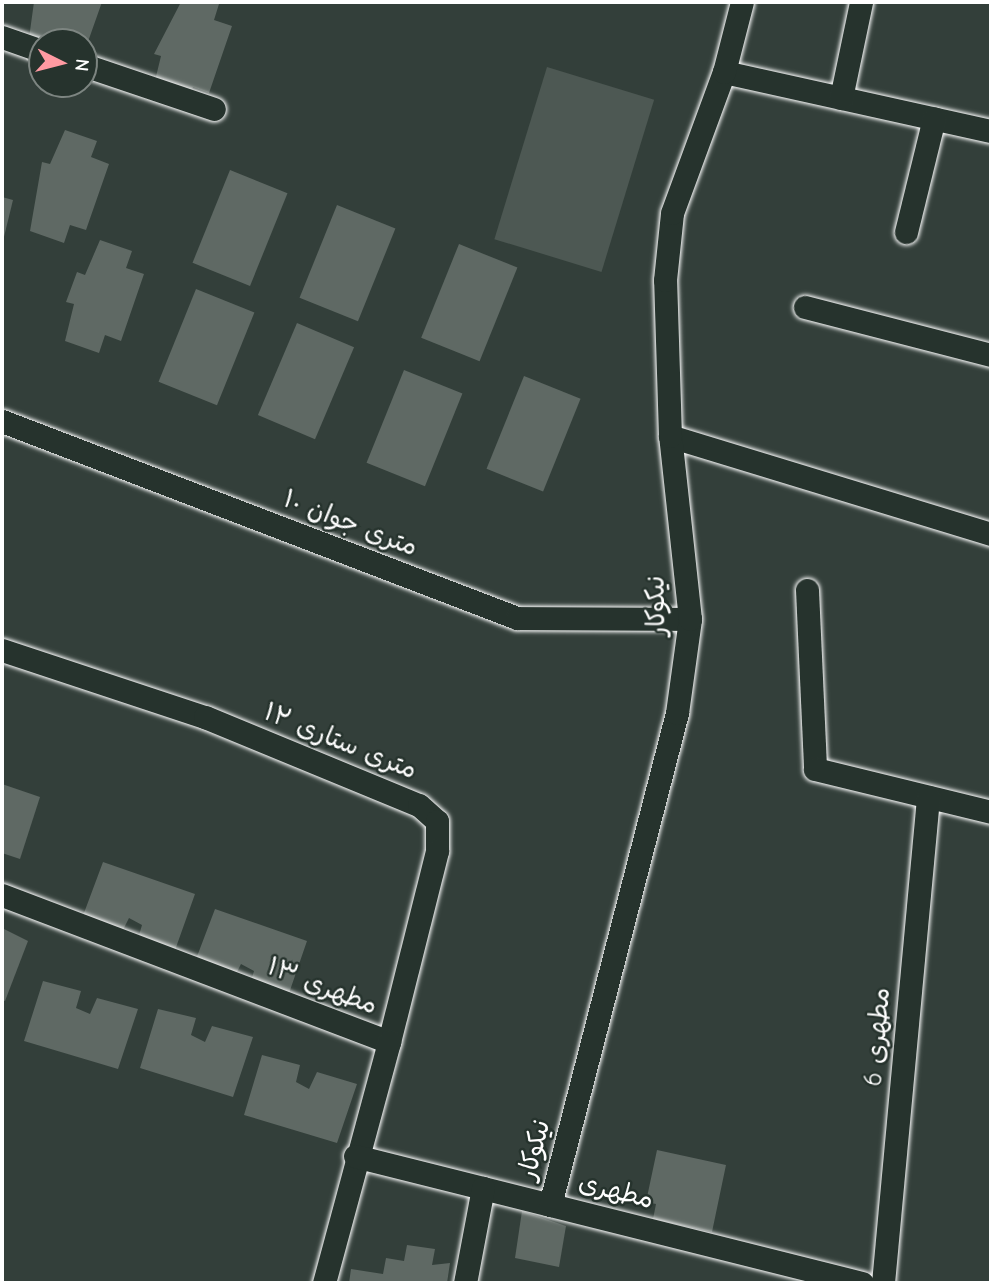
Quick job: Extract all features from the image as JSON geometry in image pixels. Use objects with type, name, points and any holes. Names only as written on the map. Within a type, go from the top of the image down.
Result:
[{"type":"street","name":"نیکوکار","points":[[550,1205],[677,713],[690,619],[670,436],[665,280],[672,213],[724,72],[742,2]]},
{"type":"street","points":[[841,98],[861,2]]},
{"type":"street","points":[[2,37],[28,46]]},
{"type":"street","points":[[98,70],[214,109]]},
{"type":"street","points":[[724,72],[991,131]]},
{"type":"street","points":[[905,232],[934,118]]},
{"type":"street","points":[[805,307],[991,355]]},
{"type":"street","name":"۱۰ متری جوان","points":[[2,421],[517,618],[690,619]]},
{"type":"street","points":[[670,436],[991,534]]},
{"type":"street","points":[[807,590],[815,769],[991,812]]},
{"type":"street","name":"۱۲ متری ستاری","points":[[2,650],[205,717],[419,805],[437,821],[437,851],[389,1042]]},
{"type":"street","name":"مطهری 6","points":[[883,1283],[928,797]]},
{"type":"street","name":"مطهری ۱۳","points":[[2,895],[389,1042],[355,1156],[324,1283]]},
{"type":"street","name":"مطهری","points":[[355,1156],[550,1205],[788,1274],[862,1283]]},
{"type":"street","points":[[466,1283],[484,1188]]},
{"type":"shaded area","points":[[547,67],[654,100],[601,272],[494,239]]},
{"type":"building","points":[[34,2],[102,2],[93,28],[30,28]]},
{"type":"building","points":[[181,2],[219,4],[214,20],[232,26],[209,93],[193,87],[186,105],[152,93],[161,56],[154,54]]},
{"type":"building","points":[[65,130],[97,141],[91,157],[109,164],[86,230],[70,225],[64,243],[30,231],[42,162],[50,164]]},
{"type":"building","points":[[230,170],[287,193],[250,286],[193,263]]},
{"type":"building","points":[[2,197],[13,200],[2,245]]},
{"type":"building","points":[[337,205],[395,229],[358,321],[300,298]]},
{"type":"building","points":[[100,240],[132,251],[126,268],[144,274],[121,341],[105,335],[99,353],[65,341],[74,304],[66,302],[77,272],[85,275]]},
{"type":"building","points":[[459,244],[517,268],[480,361],[421,338]]},
{"type":"building","points":[[196,289],[254,313],[217,405],[159,382]]},
{"type":"building","points":[[297,323],[354,347],[315,439],[258,415]]},
{"type":"building","points":[[404,370],[462,394],[425,486],[367,463]]},
{"type":"building","points":[[524,376],[581,399],[543,492],[487,469]]},
{"type":"building","points":[[2,784],[40,797],[20,859],[2,853]]},
{"type":"building","points":[[103,862],[195,894],[174,953],[137,942],[142,925],[129,918],[121,934],[81,921]]},
{"type":"building","points":[[215,909],[307,941],[287,999],[249,988],[254,971],[241,964],[233,980],[193,967]]},
{"type":"building","points":[[2,928],[28,941],[5,1001],[2,1000]]},
{"type":"building","points":[[43,981],[81,991],[76,1008],[90,1014],[97,998],[138,1009],[118,1069],[24,1041]]},
{"type":"building","points":[[158,1009],[196,1018],[191,1035],[205,1042],[212,1026],[253,1037],[233,1097],[140,1068]]},
{"type":"building","points":[[262,1055],[300,1065],[296,1082],[309,1089],[317,1072],[357,1084],[337,1143],[244,1115]]},
{"type":"building","points":[[657,1150],[726,1165],[712,1232],[653,1219],[656,1204],[646,1202]]},
{"type":"building","points":[[522,1211],[566,1226],[559,1267],[515,1258]]},
{"type":"building","points":[[407,1245],[435,1249],[432,1265],[450,1263],[447,1283],[349,1283],[351,1269],[383,1274],[386,1258],[404,1261]]}]
